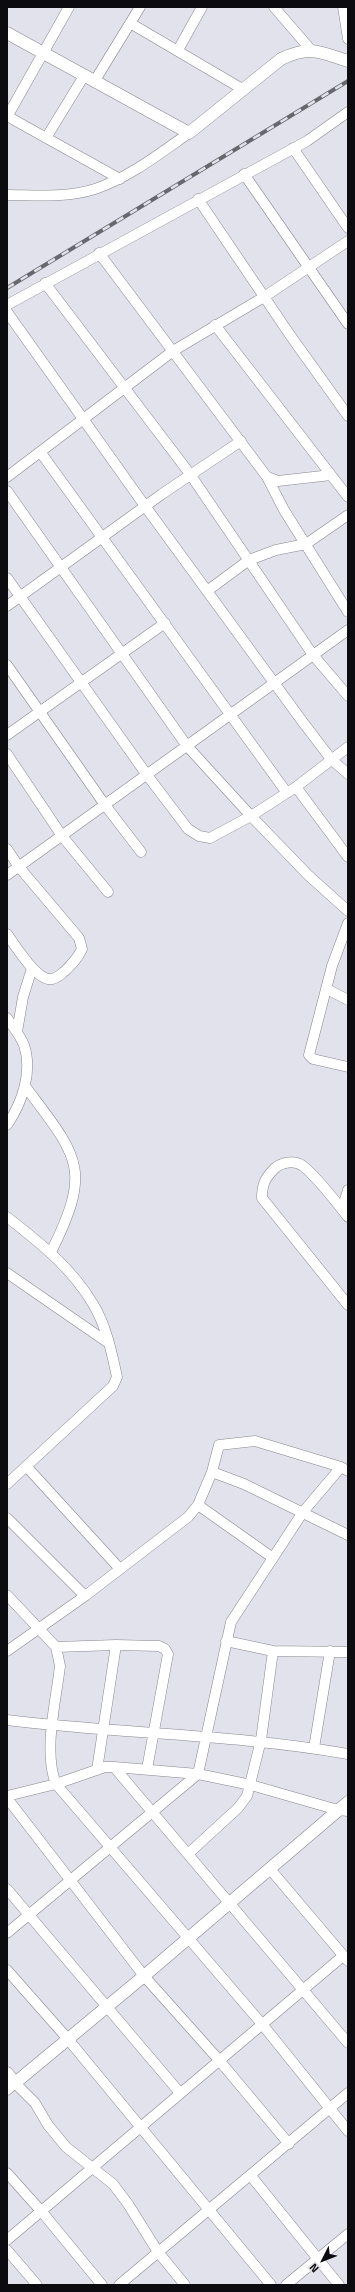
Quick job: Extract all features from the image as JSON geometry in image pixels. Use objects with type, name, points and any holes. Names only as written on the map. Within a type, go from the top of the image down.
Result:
[{"type":"street","points":[[70,7],[42,53],[7,117],[120,179]]},
{"type":"street","points":[[46,138],[130,23],[140,7]]},
{"type":"street","points":[[178,50],[202,7]]},
{"type":"street","points":[[274,7],[311,50]]},
{"type":"street","points":[[343,7],[348,39]]},
{"type":"street","points":[[130,23],[244,90]]},
{"type":"street","points":[[7,33],[189,133]]},
{"type":"street","points":[[7,195],[63,194],[94,189],[120,179],[189,133],[281,59],[311,50],[348,60]]},
{"type":"street","points":[[7,305],[99,253],[293,148],[346,117]]},
{"type":"street","points":[[293,148],[348,228]]},
{"type":"street","points":[[244,174],[348,324]]},
{"type":"street","points":[[198,199],[264,297],[348,416]]},
{"type":"street","points":[[7,477],[41,453],[173,351],[264,297],[348,241]]},
{"type":"street","points":[[99,253],[267,477],[284,510],[348,612]]},
{"type":"street","points":[[45,283],[190,474],[313,655],[348,696]]},
{"type":"street","points":[[7,312],[145,506],[331,760],[348,774]]},
{"type":"street","points":[[215,325],[348,497]]},
{"type":"street","points":[[7,606],[190,474],[241,441]]},
{"type":"street","points":[[41,453],[231,714],[286,793]]},
{"type":"street","points":[[267,477],[278,481],[332,475]]},
{"type":"street","points":[[7,491],[187,746],[251,816],[308,875],[348,911]]},
{"type":"street","points":[[207,591],[249,560],[276,550],[306,544],[348,515]]},
{"type":"street","points":[[7,578],[19,597],[147,775],[188,829],[199,836],[210,838],[251,816],[296,787],[348,747]]},
{"type":"street","points":[[7,735],[165,623]]},
{"type":"street","points":[[7,875],[348,630]]},
{"type":"street","points":[[7,665],[104,805],[141,852]]},
{"type":"street","points":[[7,754],[62,836],[108,892]]},
{"type":"street","points":[[296,787],[348,857]]},
{"type":"street","points":[[7,849],[19,867],[79,938],[82,949],[79,957],[58,978],[51,980],[42,977],[32,968],[7,934]]},
{"type":"street","points":[[348,923],[332,966],[309,1055],[313,1059],[348,1067]]},
{"type":"street","points":[[17,1032],[24,996],[32,968]]},
{"type":"street","points":[[327,989],[348,1000]]},
{"type":"street","points":[[7,1018],[24,1045],[26,1062],[25,1086],[19,1106],[7,1125]]},
{"type":"street","points":[[25,1086],[58,1131],[72,1155],[76,1168],[74,1196],[66,1223],[51,1252]]},
{"type":"street","points":[[345,1213],[303,1165],[292,1162],[278,1166],[267,1175],[262,1184],[262,1198],[348,1305]]},
{"type":"street","points":[[345,1213],[348,1190]]},
{"type":"street","points":[[7,1217],[51,1252],[93,1303],[100,1318],[117,1376],[113,1386],[7,1484]]},
{"type":"street","points":[[7,1273],[107,1342]]},
{"type":"street","points":[[7,1651],[85,1596],[188,1517],[198,1505],[212,1472],[219,1445],[256,1441],[344,1469],[303,1512],[235,1615],[226,1641],[207,1738],[198,1774],[154,1812],[7,1932]]},
{"type":"street","points":[[26,1466],[120,1569]]},
{"type":"street","points":[[212,1472],[244,1484],[348,1535]]},
{"type":"street","points":[[198,1505],[273,1558]]},
{"type":"street","points":[[7,1518],[85,1596]]},
{"type":"street","points":[[7,1595],[56,1647],[60,1666],[50,1750],[51,1773],[56,1784],[262,2024],[348,2131]]},
{"type":"street","points":[[226,1641],[273,1651],[348,1652]]},
{"type":"street","points":[[97,1770],[116,1646]]},
{"type":"street","points":[[56,1647],[159,1646],[165,1649],[168,1654],[147,1769]]},
{"type":"street","points":[[189,1853],[238,1808],[247,1796],[251,1785],[261,1740],[273,1651]]},
{"type":"street","points":[[314,1748],[330,1651]]},
{"type":"street","points":[[7,1720],[102,1730],[207,1738],[261,1740],[348,1754]]},
{"type":"street","points":[[114,1767],[189,1853],[230,1904],[304,1989],[348,2043]]},
{"type":"street","points":[[289,2144],[219,2060],[144,1976],[7,1797],[56,1784],[97,1770],[114,1767],[198,1774],[251,1785],[343,1810]]},
{"type":"street","points":[[11,2086],[270,1869],[343,1810],[348,1802]]},
{"type":"street","points":[[7,2240],[42,2212],[304,1989],[346,1959],[270,1869]]},
{"type":"street","points":[[7,1889],[180,2093]]},
{"type":"street","points":[[7,1970],[67,2038],[140,2129],[271,2285]]},
{"type":"street","points":[[7,2073],[11,2086],[35,2103],[48,2125],[66,2147],[94,2167],[112,2184],[128,2204],[158,2252],[185,2285]]},
{"type":"street","points":[[119,2285],[251,2176],[348,2093]]},
{"type":"street","points":[[7,2173],[42,2212],[102,2285]]},
{"type":"street","points":[[251,2176],[339,2285]]},
{"type":"street","points":[[286,2285],[348,2234]]},
{"type":"street","points":[[7,2250],[37,2285]]},
{"type":"railway","points":[[7,288],[348,81]]}]
